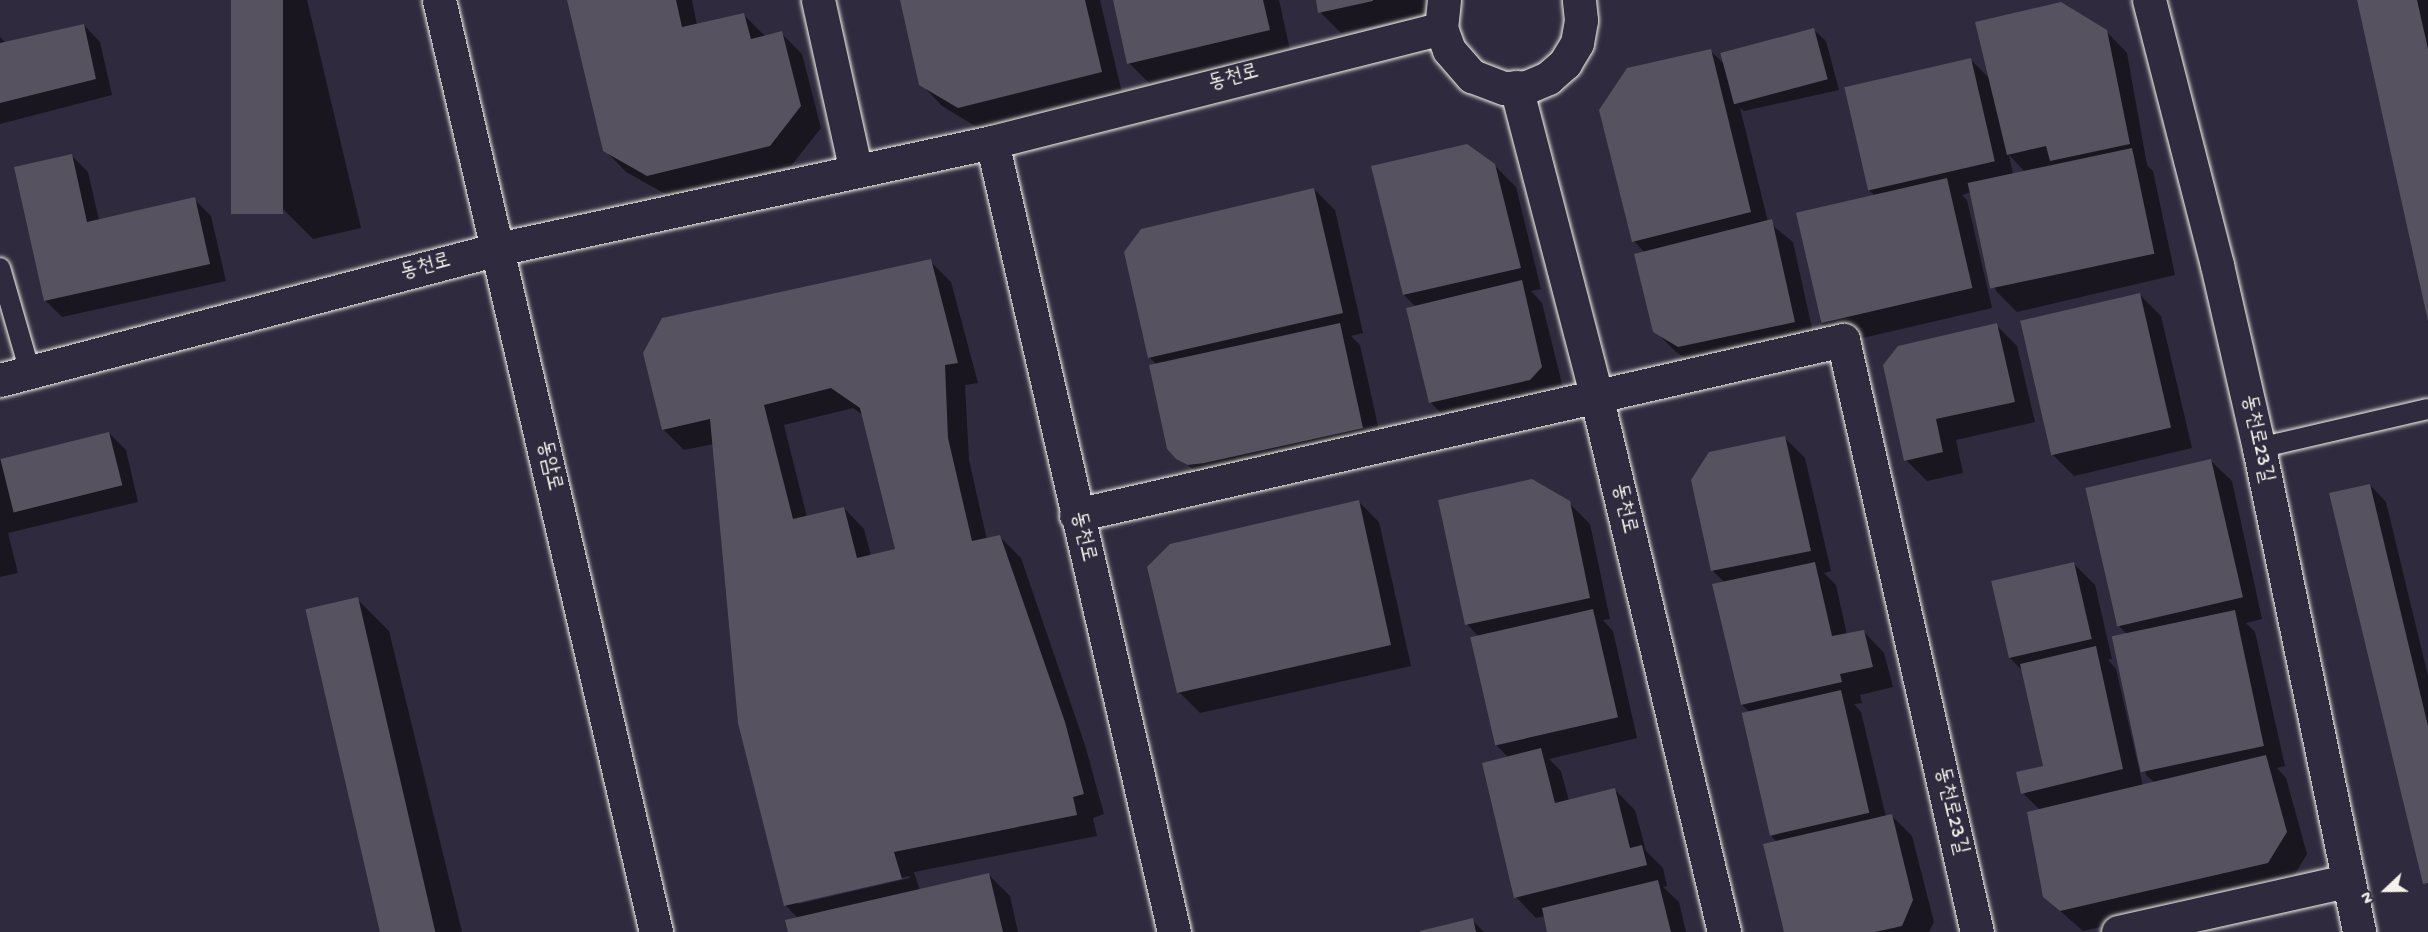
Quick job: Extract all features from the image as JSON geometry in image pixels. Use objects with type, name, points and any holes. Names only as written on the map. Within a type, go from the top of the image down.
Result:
[{"type":"street","name":"동암로","points":[[439,0],[656,932]]},
{"type":"street","points":[[818,0],[856,171]]},
{"type":"street","points":[[1443,14],[1449,50],[1463,69],[1482,81],[1504,88],[1516,87],[1548,78],[1566,63],[1577,43],[1581,20],[1579,0]]},
{"type":"street","name":"동천로23길","points":[[2149,0],[2217,265],[2259,448],[2346,881],[2359,932]]},
{"type":"street","name":"동천로","points":[[15,376],[498,249],[992,142],[1443,14]]},
{"type":"street","name":"동천로","points":[[1516,87],[1596,395],[1724,932]]},
{"type":"street","name":"동천로","points":[[992,142],[1076,515],[1174,932]]},
{"type":"street","name":"동천로23길","points":[[1596,395],[1844,340],[1977,932]]},
{"type":"street","points":[[1076,515],[1596,395]]},
{"type":"street","points":[[2118,932],[2346,881]]},
{"type":"lane","points":[[0,268],[15,376]]},
{"type":"lane","points":[[2259,448],[2428,409]]},
{"type":"building","points":[[231,0],[283,0],[283,214],[231,214]]},
{"type":"building","points":[[567,0],[676,0],[682,27],[744,13],[751,39],[782,31],[801,106],[770,146],[647,176],[603,151]]},
{"type":"building","points":[[900,0],[1085,0],[1102,72],[958,108],[919,85]]},
{"type":"building","points":[[1113,0],[1263,0],[1270,30],[1127,64]]},
{"type":"building","points":[[1316,0],[1373,0],[1373,1],[1318,13]]},
{"type":"building","points":[[2357,0],[2417,0],[2428,49],[2428,321]]},
{"type":"building","points":[[2061,2],[2107,30],[2130,144],[2050,161],[2046,146],[2007,155],[1975,22]]},
{"type":"building","points":[[84,24],[96,79],[0,103],[0,43]]},
{"type":"building","points":[[1814,28],[1828,79],[1734,104],[1720,53]]},
{"type":"building","points":[[1711,49],[1751,212],[1632,242],[1599,110],[1627,68]]},
{"type":"building","points":[[1971,58],[1995,161],[1868,191],[1844,87]]},
{"type":"building","points":[[1467,144],[1495,164],[1521,268],[1403,295],[1371,166]]},
{"type":"building","points":[[2132,148],[2154,254],[1990,289],[1968,183]]},
{"type":"building","points":[[72,154],[87,222],[195,197],[210,264],[44,301],[14,167]]},
{"type":"building","points":[[1947,178],[1972,288],[1821,323],[1796,213]]},
{"type":"building","points":[[1314,188],[1343,313],[1148,358],[1124,252],[1141,229]]},
{"type":"building","points":[[1772,219],[1795,322],[1678,347],[1653,332],[1634,254]]},
{"type":"building","points":[[931,259],[958,363],[945,365],[948,438],[972,541],[1000,535],[1065,722],[1084,794],[1073,797],[1077,815],[894,852],[902,879],[784,906],[738,723],[710,419],[662,430],[643,353],[662,318]],"holes":[[[831,388],[860,408],[895,549],[857,558],[844,507],[793,519],[764,405]]]},
{"type":"building","points":[[1522,280],[1542,367],[1530,380],[1429,403],[1406,308]]},
{"type":"building","points":[[2140,293],[2171,427],[2051,455],[2020,321]]},
{"type":"building","points":[[1340,323],[1363,428],[1188,465],[1176,459],[1167,449],[1149,365]]},
{"type":"building","points":[[1997,323],[2015,402],[1936,419],[1943,452],[1904,461],[1883,365],[1898,346]]},
{"type":"building","points":[[109,432],[122,485],[14,512],[0,459]]},
{"type":"building","points":[[1785,436],[1811,551],[1711,571],[1691,480],[1709,452]]},
{"type":"building","points":[[2211,459],[2243,597],[2117,626],[2085,488]]},
{"type":"building","points":[[1532,479],[1570,501],[1590,598],[1465,625],[1438,500]]},
{"type":"building","points":[[2370,484],[2428,726],[2428,883],[2423,884],[2329,493]]},
{"type":"building","points":[[1359,500],[1391,645],[1177,693],[1147,567],[1170,544]]},
{"type":"building","points":[[1815,562],[1832,636],[1864,630],[1873,667],[1840,674],[1842,682],[1741,705],[1712,584]]},
{"type":"building","points":[[2074,562],[2092,639],[2009,658],[1991,581]]},
{"type":"building","points":[[358,597],[435,932],[380,932],[305,609]]},
{"type":"building","points":[[1593,609],[1618,717],[1495,745],[1470,637]]},
{"type":"building","points":[[2235,610],[2264,746],[2141,772],[2112,636]]},
{"type":"building","points":[[2096,646],[2123,769],[2021,794],[2016,772],[2043,766],[2020,664]]},
{"type":"building","points":[[1841,690],[1869,813],[1770,836],[1742,713]]},
{"type":"building","points":[[1541,748],[1555,803],[1615,788],[1630,848],[1642,845],[1647,865],[1514,898],[1482,763]]},
{"type":"building","points":[[2266,755],[2287,832],[2268,863],[2060,911],[2043,897],[2027,812]]},
{"type":"building","points":[[1892,814],[1913,900],[1902,926],[1875,932],[1784,932],[1763,844]]},
{"type":"building","points":[[989,873],[1003,932],[788,932],[785,920]]},
{"type":"building","points":[[1658,880],[1671,932],[1547,932],[1542,908]]},
{"type":"building","points":[[1473,918],[1476,932],[1420,932],[1420,931]]}]
